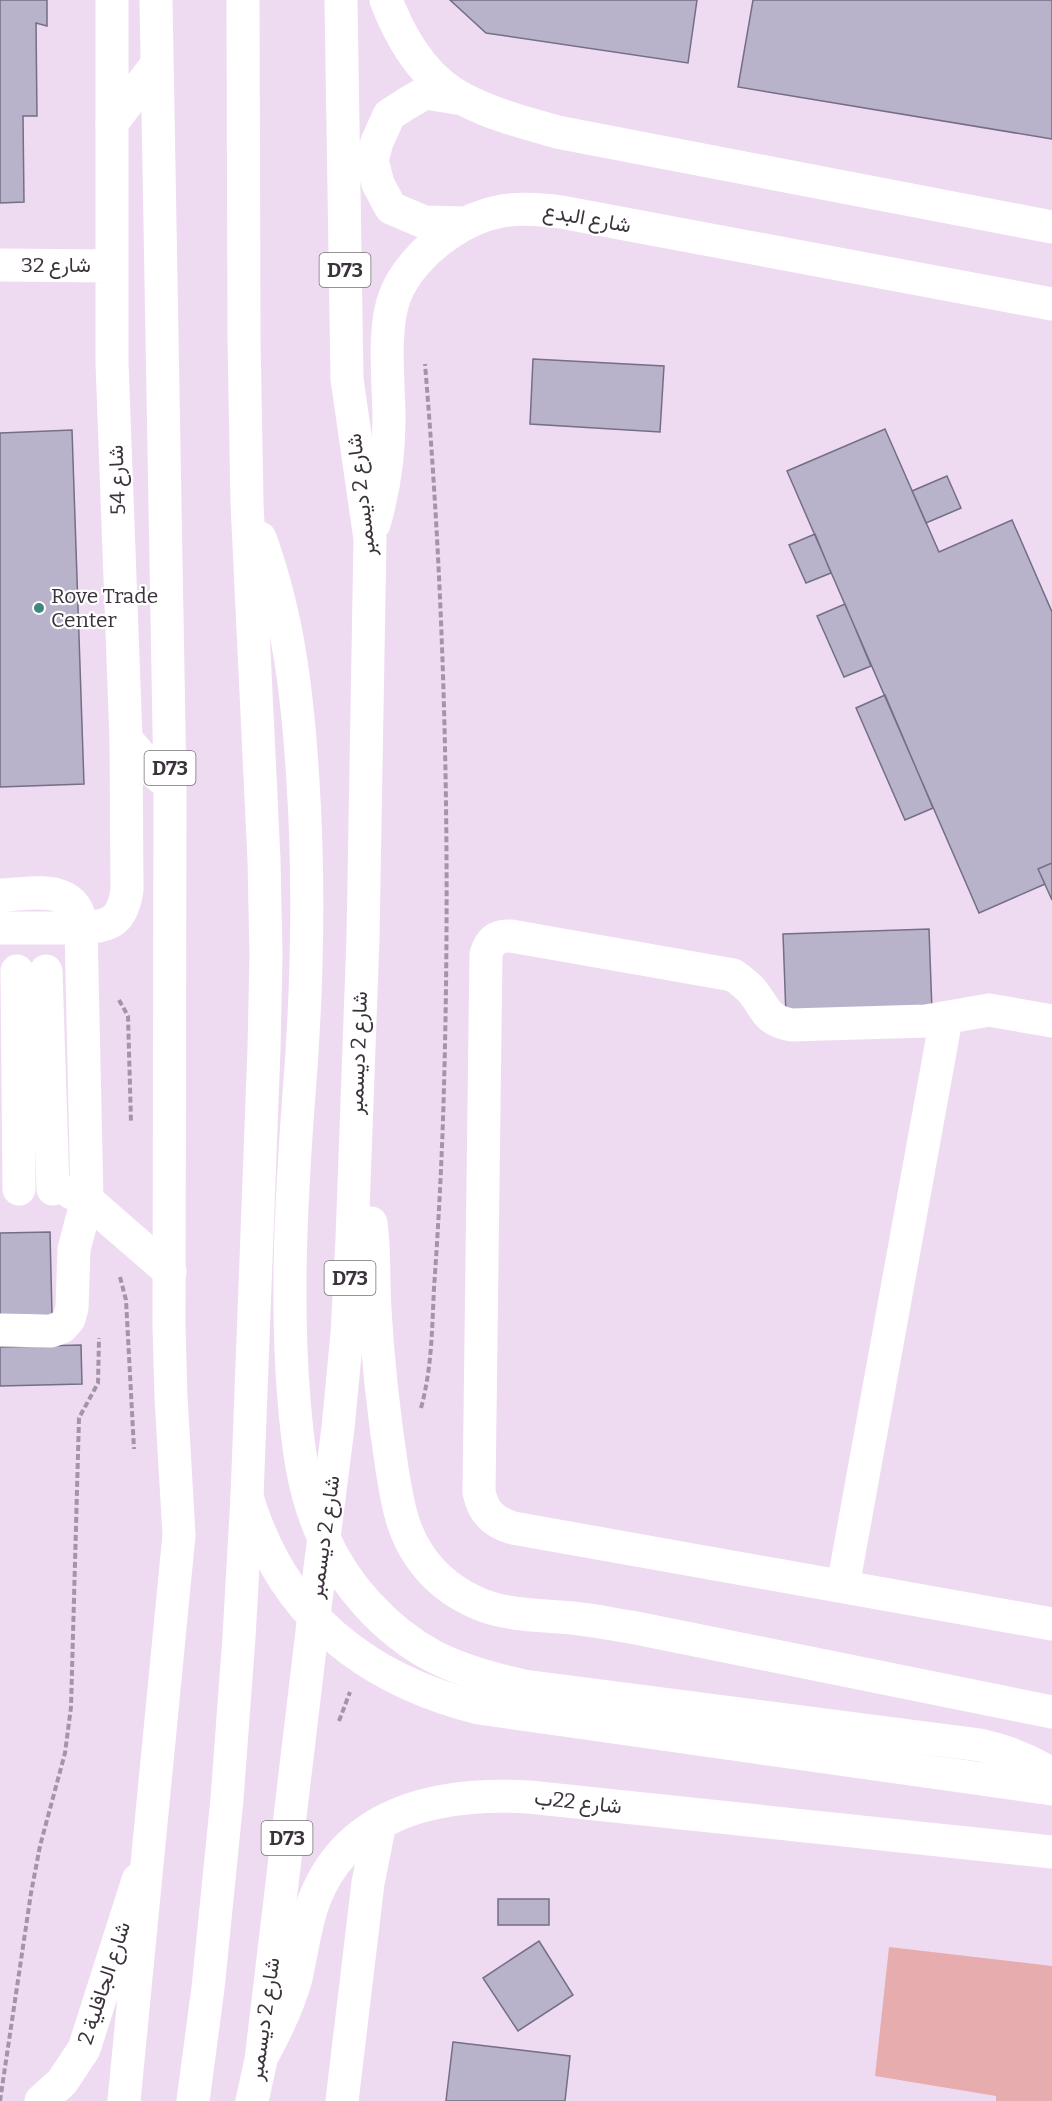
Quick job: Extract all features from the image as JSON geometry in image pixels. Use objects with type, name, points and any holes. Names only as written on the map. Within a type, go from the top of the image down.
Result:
[{"type":"main road","name":"شارع 54","points":[[0,928],[102,926],[114,921],[124,908],[127,890],[126,739],[113,385],[112,0]]},
{"type":"main road","name":"D73","points":[[124,2101],[179,1535],[171,1397],[170,785],[156,0]]},
{"type":"main road","points":[[193,2101],[208,1988],[240,1637],[266,955],[264,860],[247,503],[243,0]]},
{"type":"main road","name":"شارع 2 ديسمبر","points":[[252,2101],[261,2060],[333,1475],[347,1334],[363,938],[370,539],[347,379],[341,0]]},
{"type":"main road","points":[[386,0],[411,51],[436,79],[463,99],[508,118],[557,132],[1052,227]]},
{"type":"main road","points":[[112,123],[157,64]]},
{"type":"main road","points":[[463,99],[425,93],[389,115],[372,160],[378,184],[392,208],[424,222],[465,223]]},
{"type":"main road","name":"شارع البدع","points":[[370,539],[381,500],[387,462],[388,326],[395,296],[412,266],[438,241],[465,223],[496,211],[529,208],[550,211],[1052,304]]},
{"type":"main road","name":"شارع 32","points":[[0,265],[112,266]]},
{"type":"main road","points":[[247,503],[271,569],[284,618],[295,677],[306,827],[307,916],[305,1011],[289,1241],[292,1378],[303,1478],[324,1539],[340,1567],[358,1594],[405,1638],[461,1669],[492,1679],[524,1686],[980,1745],[1006,1751],[1052,1774]]},
{"type":"main road","points":[[126,739],[154,772],[170,785]]},
{"type":"main road","points":[[0,895],[55,893],[66,897],[75,905],[80,916],[87,1200],[74,1249],[72,1308],[69,1319],[62,1327],[51,1331],[0,1330]]},
{"type":"main road","points":[[1052,1021],[989,1010],[946,1019],[791,1025],[770,1017],[763,1010],[752,990],[733,975],[511,936],[494,939],[486,954],[479,1480],[482,1505],[489,1516],[500,1524],[513,1528],[1052,1624]]},
{"type":"main road","points":[[21,971],[82,972]]},
{"type":"main road","points":[[21,971],[9,1189],[65,1190],[87,1200],[170,1272]]},
{"type":"main road","points":[[21,971],[53,1189]]},
{"type":"main road","points":[[843,1586],[946,1019]]},
{"type":"main road","points":[[355,1145],[364,1173],[372,1230],[375,1308],[383,1402],[401,1517],[408,1537],[419,1555],[447,1586],[465,1598],[504,1611],[576,1618],[631,1627],[1052,1712]]},
{"type":"main road","points":[[247,1497],[255,1523],[279,1573],[314,1615],[350,1649],[388,1676],[448,1700],[479,1708],[1052,1789]]},
{"type":"main road","name":"شارع 22ب","points":[[261,2060],[286,2007],[315,1898],[326,1876],[358,1838],[380,1823],[425,1804],[460,1797],[494,1795],[541,1798],[1052,1852]]},
{"type":"main road","points":[[342,2101],[368,1882],[380,1823]]},
{"type":"main road","name":"شارع الجافلية 2","points":[[41,2101],[62,2082],[84,2049],[147,1853]]},
{"type":"path","points":[[420,1414],[430,1364],[440,1185],[447,1006],[448,839],[443,647],[434,467],[424,355]]},
{"type":"path","points":[[116,1272],[124,1288],[126,1300],[134,1449]]},
{"type":"path","points":[[338,1725],[352,1685],[340,1676],[350,1649]]},
{"type":"shaded area","points":[[889,1947],[1052,1966],[1052,2101],[996,2101],[996,2096],[875,2076]]},
{"type":"building","points":[[0,0],[47,0],[47,26],[36,23],[37,116],[23,116],[24,202],[0,203]]},
{"type":"building","points":[[450,0],[697,0],[688,63],[486,33]]},
{"type":"building","points":[[753,0],[1052,0],[1052,139],[738,87]]},
{"type":"building","points":[[533,359],[664,366],[660,432],[530,424]]},
{"type":"building","points":[[885,429],[939,552],[1012,520],[1052,612],[1052,863],[1038,869],[1045,884],[979,913],[787,471]]},
{"type":"building","name":"Rove Trade Center","points":[[72,430],[84,784],[0,787],[0,433]]},
{"type":"building","points":[[947,476],[961,508],[926,523],[912,491]]},
{"type":"building","points":[[815,534],[831,573],[806,583],[789,545]]},
{"type":"building","points":[[845,604],[871,666],[844,677],[817,616]]},
{"type":"building","points":[[885,695],[933,808],[905,820],[856,708]]},
{"type":"building","points":[[1052,863],[1052,900],[1038,869]]},
{"type":"building","points":[[929,929],[932,1011],[786,1016],[783,934]]},
{"type":"building","points":[[50,1232],[52,1315],[0,1316],[0,1233]]},
{"type":"building","points":[[81,1345],[82,1384],[0,1386],[0,1347]]},
{"type":"building","points":[[498,1899],[549,1899],[549,1925],[498,1925]]},
{"type":"building","points":[[539,1941],[573,1995],[518,2031],[483,1978]]},
{"type":"building","points":[[453,2042],[570,2056],[565,2101],[446,2101]]},
{"type":"place","name":"Rove Trade Center","points":[[39,608]]}]
